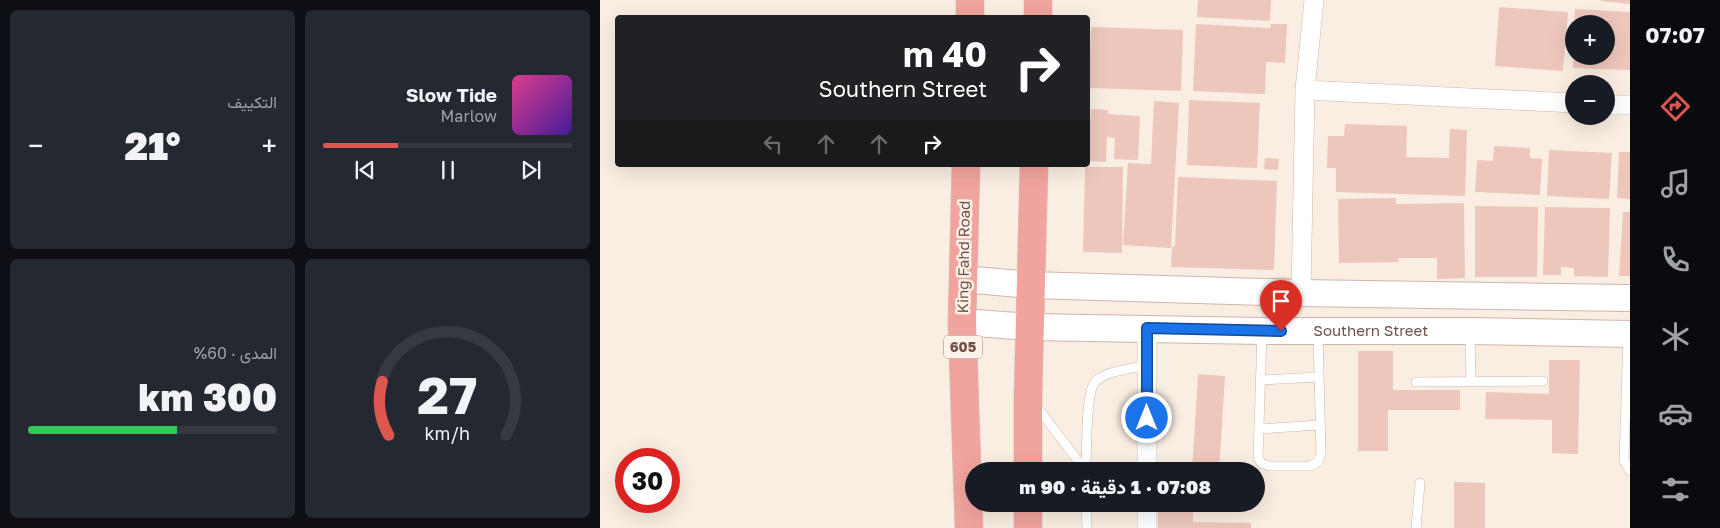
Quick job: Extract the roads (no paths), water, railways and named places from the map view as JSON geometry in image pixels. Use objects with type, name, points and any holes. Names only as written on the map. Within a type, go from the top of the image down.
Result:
[{"type":"highway","points":[[970,0],[970,15]]},
{"type":"highway","points":[[1038,0],[1038,15]]},
{"type":"highway","name":"King Fahd Road","points":[[966,167],[962,322],[969,528]]},
{"type":"highway","points":[[1028,462],[1034,167]]},
{"type":"highway","points":[[1028,512],[1028,528]]},
{"type":"main road","points":[[963,279],[1031,285],[1301,293],[1630,298]]},
{"type":"main road","name":"Southern Street","points":[[962,322],[1030,327],[1629,334]]},
{"type":"street","points":[[1301,293],[1305,90],[1314,0]]},
{"type":"street","points":[[1305,90],[1565,103]]},
{"type":"street","points":[[1615,104],[1630,105]]},
{"type":"street","points":[[1147,328],[1147,462]]},
{"type":"street","points":[[1147,512],[1147,528]]},
{"type":"lane","points":[[1262,331],[1258,457],[1261,463],[1269,466],[1311,466],[1318,462],[1321,453],[1318,331]]},
{"type":"lane","points":[[1470,331],[1471,382]]},
{"type":"lane","points":[[1629,334],[1628,432],[1624,461],[1630,471]]},
{"type":"lane","points":[[1086,462],[1089,395],[1095,382],[1106,374],[1147,365]]},
{"type":"lane","points":[[1260,380],[1319,378]]},
{"type":"lane","points":[[1416,382],[1543,381]]},
{"type":"lane","points":[[1028,396],[1079,462]]},
{"type":"lane","points":[[1259,429],[1320,425]]},
{"type":"lane","points":[[1416,528],[1420,483]]},
{"type":"lane","points":[[1086,512],[1087,528]]}]
